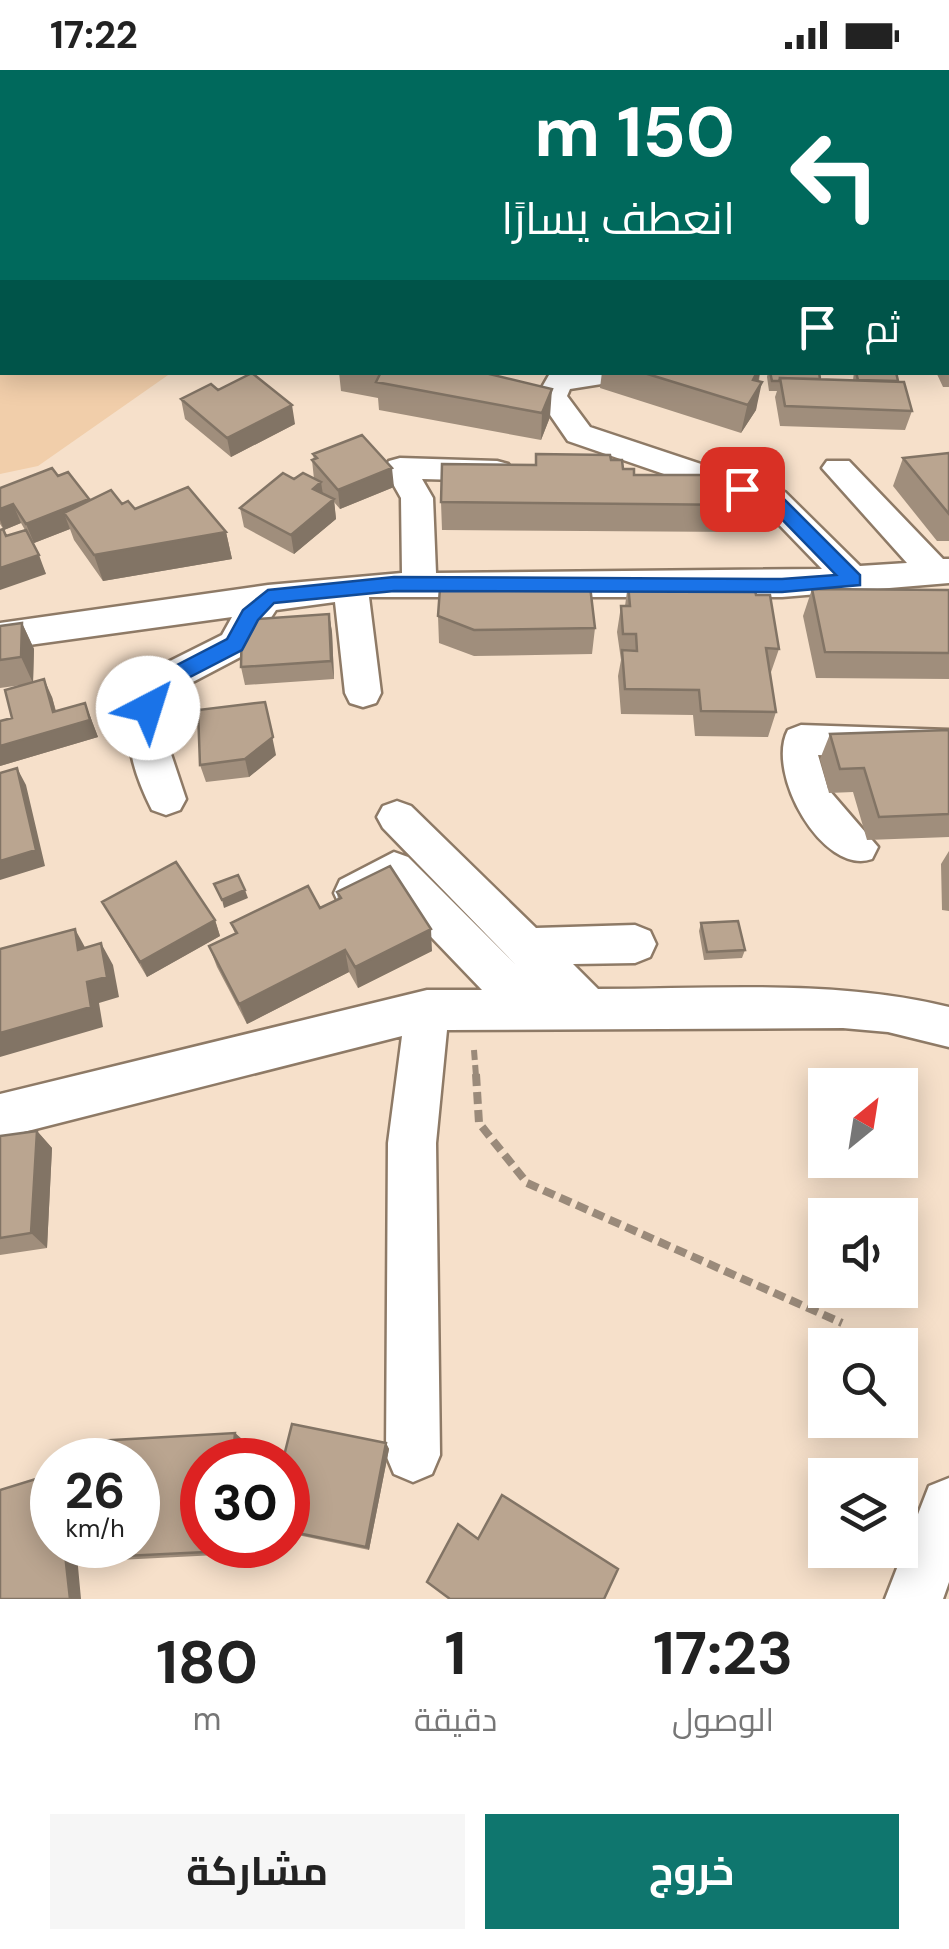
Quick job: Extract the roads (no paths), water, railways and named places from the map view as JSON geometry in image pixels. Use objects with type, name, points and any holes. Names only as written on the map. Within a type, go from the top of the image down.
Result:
[{"type":"street","points":[[561,455],[552,396],[559,382],[598,377]]},
{"type":"street","points":[[419,584],[417,498],[400,468],[561,455],[774,500],[853,580]]},
{"type":"street","points":[[838,468],[943,573]]},
{"type":"street","points":[[0,636],[351,587],[782,586],[943,573]]},
{"type":"street","points":[[351,587],[363,692]]},
{"type":"street","points":[[166,800],[144,730],[153,686],[234,644],[250,615],[268,597]]},
{"type":"street","points":[[858,847],[832,825],[805,783],[797,752],[801,740],[949,744]]},
{"type":"street","points":[[397,817],[586,1006]]},
{"type":"street","points":[[355,894],[394,869],[429,910],[530,1007]]},
{"type":"street","points":[[528,948],[636,944]]},
{"type":"street","points":[[0,1116],[427,1010],[586,1006],[843,1008],[888,1012],[949,1028]]},
{"type":"street","points":[[413,1456],[412,1143],[427,1010]]},
{"type":"street","points":[[923,1593],[949,1506]]}]
